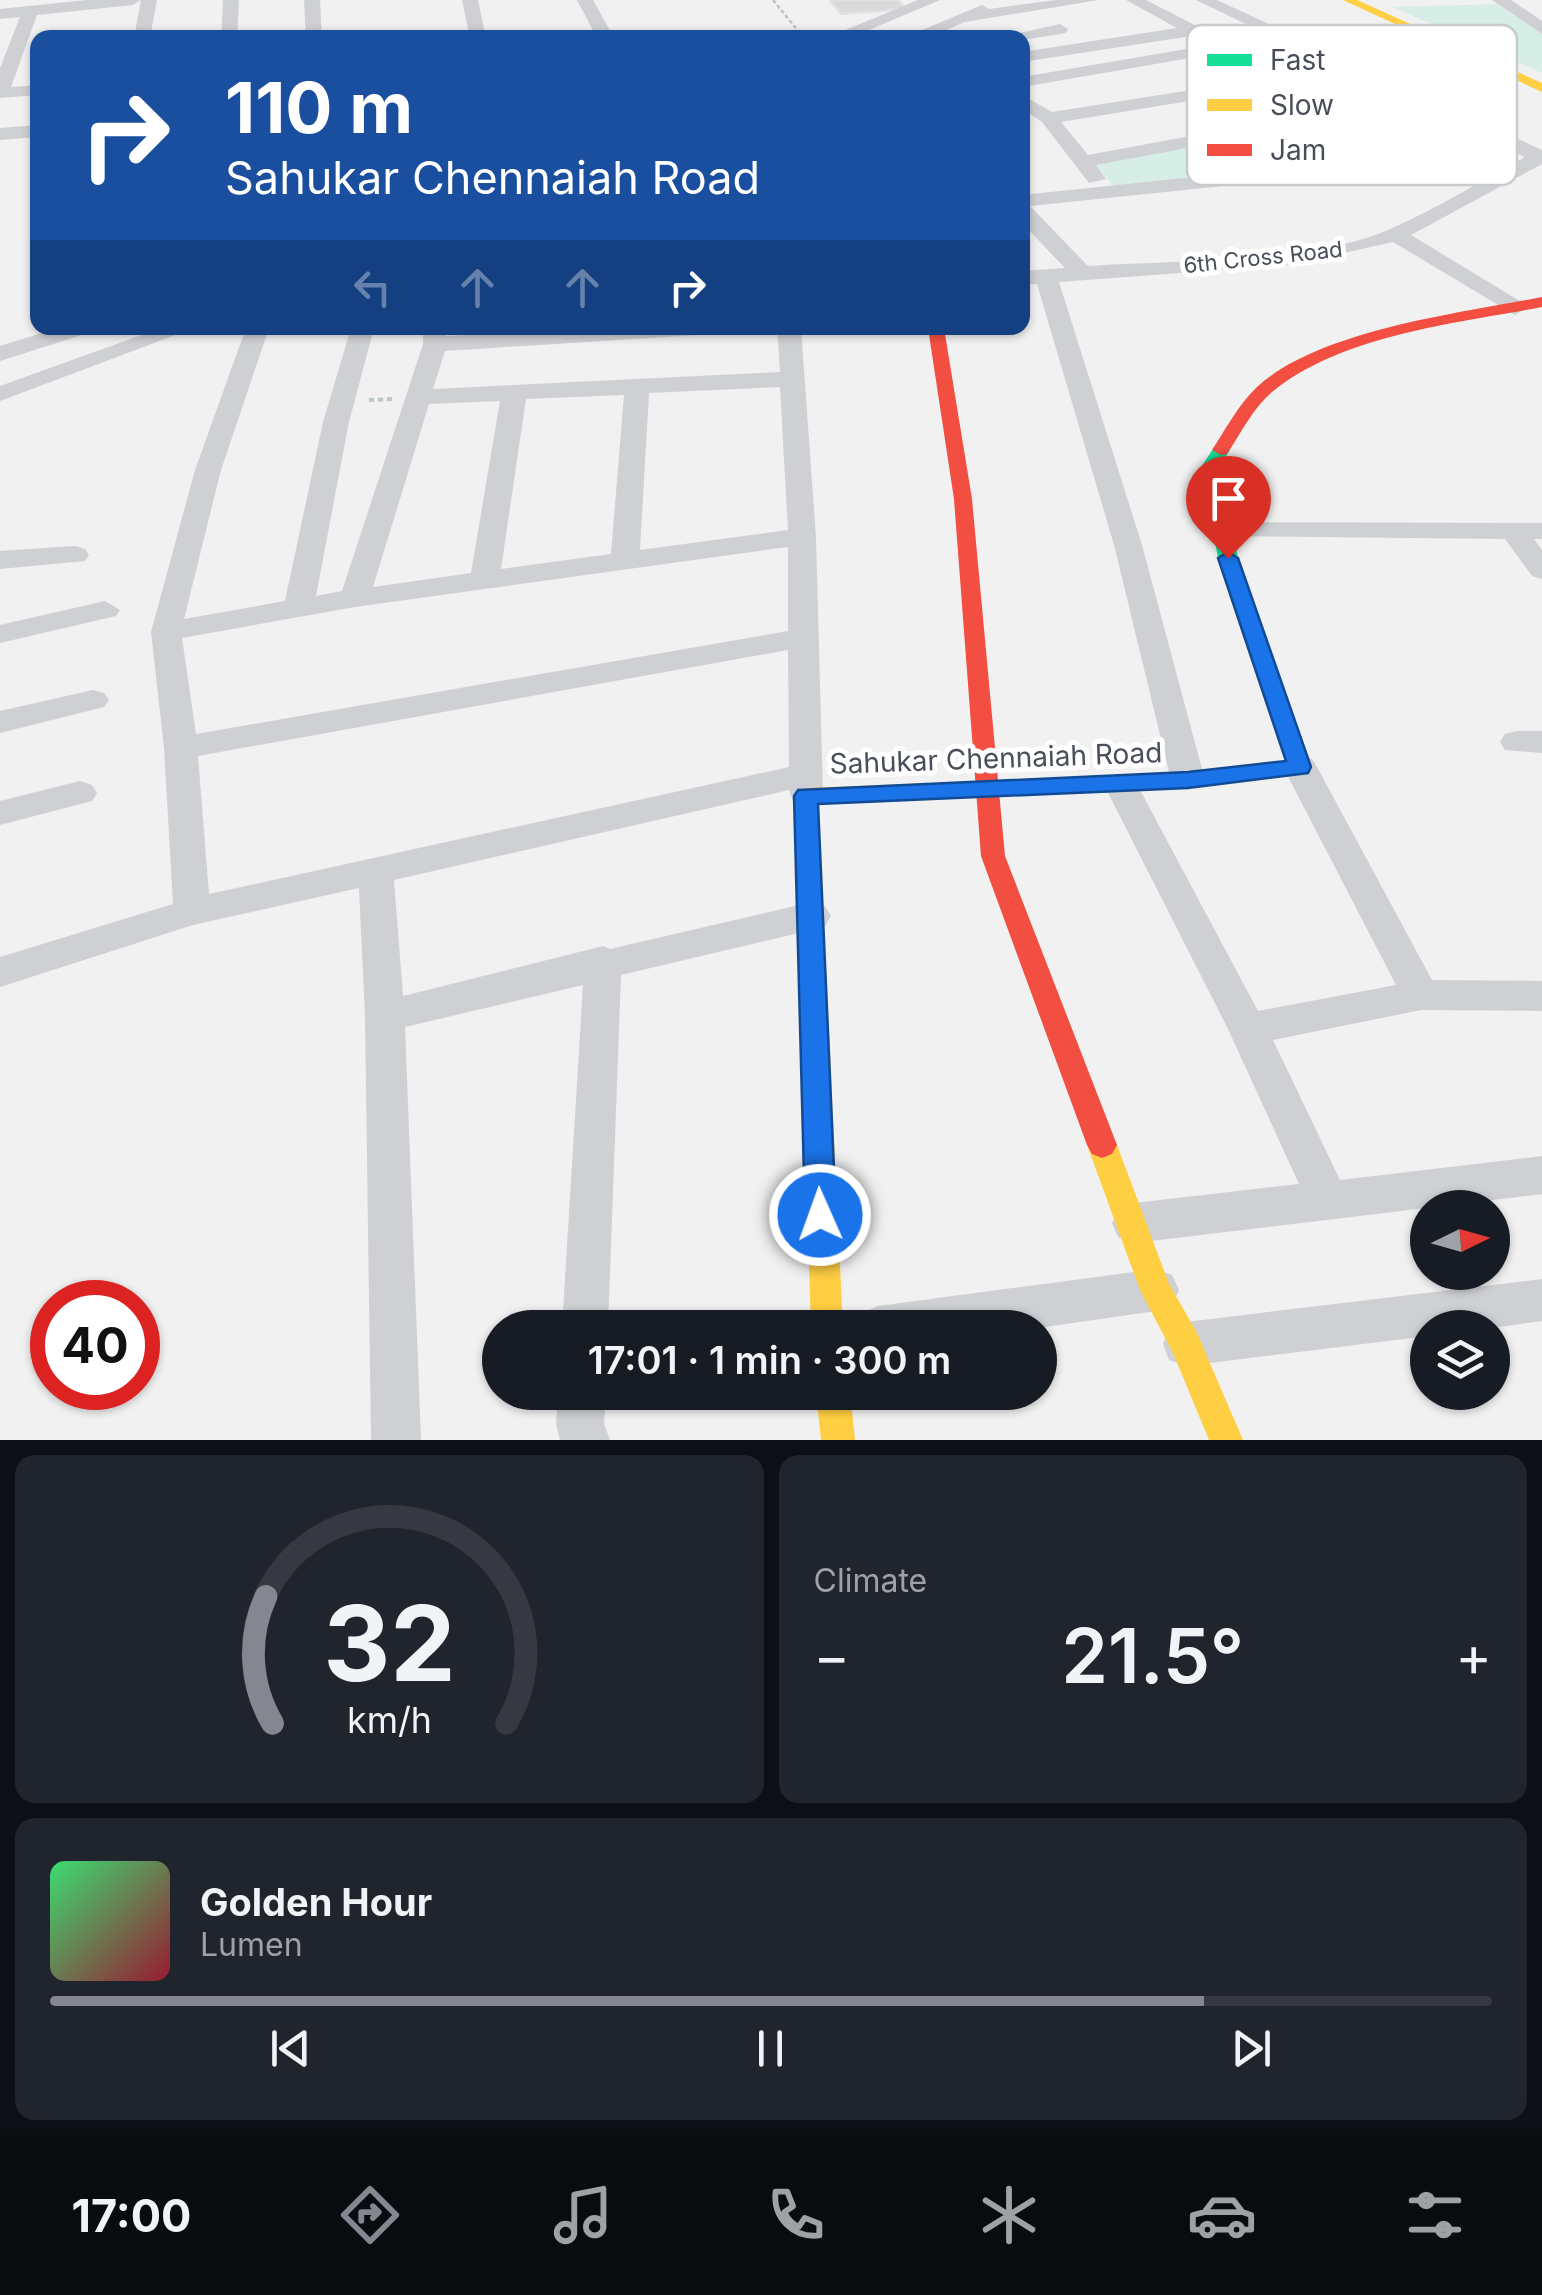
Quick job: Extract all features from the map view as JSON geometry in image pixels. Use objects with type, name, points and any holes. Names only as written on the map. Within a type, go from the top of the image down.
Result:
[{"type":"street","points":[[0,14],[134,0]]},
{"type":"street","points":[[143,30],[149,0]]},
{"type":"street","points":[[230,30],[231,0]]},
{"type":"street","points":[[312,0],[314,30]]},
{"type":"street","points":[[470,0],[476,30]]},
{"type":"street","points":[[585,0],[602,30]]},
{"type":"street","points":[[855,30],[932,0]]},
{"type":"street","points":[[931,30],[1006,0]]},
{"type":"street","points":[[961,18],[1091,0]]},
{"type":"street","points":[[1134,0],[1187,28]]},
{"type":"street","points":[[1204,0],[1257,25]]},
{"type":"street","points":[[1348,0],[1403,25]]},
{"type":"street","points":[[1363,0],[1419,25]]},
{"type":"street","points":[[1500,0],[1542,29]]},
{"type":"street","points":[[30,11],[0,93],[30,91]]},
{"type":"street","points":[[1121,20],[1160,14]]},
{"type":"street","points":[[1030,34],[1082,26]]},
{"type":"street","points":[[1030,56],[1187,31]]},
{"type":"street","points":[[1030,81],[1187,54]]},
{"type":"street","points":[[1517,69],[1542,80]]},
{"type":"street","points":[[1517,77],[1542,88]]},
{"type":"street","points":[[1049,118],[1187,96]]},
{"type":"street","points":[[1030,105],[1049,118],[1109,194]]},
{"type":"street","points":[[1,136],[30,131]]},
{"type":"street","points":[[1082,162],[1187,142]]},
{"type":"street","points":[[1517,146],[1541,157]]},
{"type":"street","name":"6th Cross Road","points":[[1517,170],[1541,157]]},
{"type":"street","points":[[1030,201],[1187,185]]},
{"type":"street","name":"6th Cross Road","points":[[1034,277],[1290,258],[1396,235],[1489,185]]},
{"type":"street","points":[[1030,218],[1083,274]]},
{"type":"street","points":[[1396,235],[1515,308]]},
{"type":"street","points":[[1034,277],[1128,545],[1188,780]]},
{"type":"street","points":[[1422,995],[1300,767],[1222,530],[1210,467],[1268,386],[1333,354],[1542,302]]},
{"type":"street","points":[[0,354],[58,335]]},
{"type":"street","points":[[0,394],[163,335]]},
{"type":"street","points":[[192,912],[182,748],[166,632],[208,470],[255,335]]},
{"type":"street","points":[[298,608],[360,335]]},
{"type":"street","points":[[355,598],[435,336],[464,335]]},
{"type":"street","points":[[0,972],[192,912],[805,786],[802,537],[790,335]]},
{"type":"street","points":[[937,335],[963,499],[993,856],[1156,1290],[1186,1344],[1226,1440]]},
{"type":"street","points":[[418,397],[794,380]]},
{"type":"street","points":[[625,561],[636,387]]},
{"type":"street","points":[[485,580],[514,392]]},
{"type":"street","points":[[1222,530],[1528,531],[1542,570]]},
{"type":"street","points":[[166,632],[355,598],[802,537]]},
{"type":"street","points":[[0,560],[76,555]]},
{"type":"street","points":[[0,634],[105,610]]},
{"type":"street","points":[[182,748],[802,638]]},
{"type":"street","points":[[0,722],[93,700]]},
{"type":"street","name":"Sahukar Chennaiah Road","points":[[826,1310],[805,786],[990,790],[1188,780],[1300,767]]},
{"type":"street","points":[[1120,783],[1248,1028],[1328,1200]]},
{"type":"street","points":[[0,813],[80,793]]},
{"type":"street","points":[[376,874],[385,1016],[396,1440]]},
{"type":"street","points":[[385,1016],[812,916]]},
{"type":"street","points":[[586,1310],[603,962]]},
{"type":"street","points":[[1248,1028],[1422,995],[1542,996]]},
{"type":"street","points":[[1134,1223],[1542,1176]]},
{"type":"street","points":[[1010,1310],[1156,1290]]},
{"type":"street","points":[[1186,1344],[1542,1300]]},
{"type":"street","points":[[581,1410],[585,1440]]},
{"type":"street","points":[[835,1410],[838,1440]]},
{"type":"path","points":[[773,0],[797,30]]},
{"type":"path","points":[[342,402],[418,397]]},
{"type":"green space","points":[[1497,4],[1542,34],[1542,73],[1517,62],[1517,25],[1434,25],[1393,7]]},
{"type":"green space","points":[[1187,146],[1187,181],[1116,189],[1094,163]]},
{"type":"building","points":[[830,0],[898,0],[906,9],[841,14]]},
{"type":"traffic: fast","points":[[1005,788],[1188,780],[1300,767],[1228,558],[1210,467],[1221,450]]},
{"type":"traffic: slow","points":[[1348,0],[1403,25]]},
{"type":"traffic: slow","points":[[1517,77],[1542,88]]},
{"type":"traffic: slow","points":[[826,1310],[806,796],[1005,788]]},
{"type":"traffic: slow","points":[[1102,1145],[1156,1290],[1186,1344],[1226,1440]]},
{"type":"traffic: slow","points":[[835,1410],[838,1440]]},
{"type":"traffic: jam","points":[[1221,450],[1266,388],[1324,355],[1398,332],[1542,302]]},
{"type":"traffic: jam","points":[[937,335],[963,499],[993,856],[1102,1145]]},
{"type":"route","points":[[820,1215],[806,796],[1188,780],[1300,767],[1228,558]]}]
